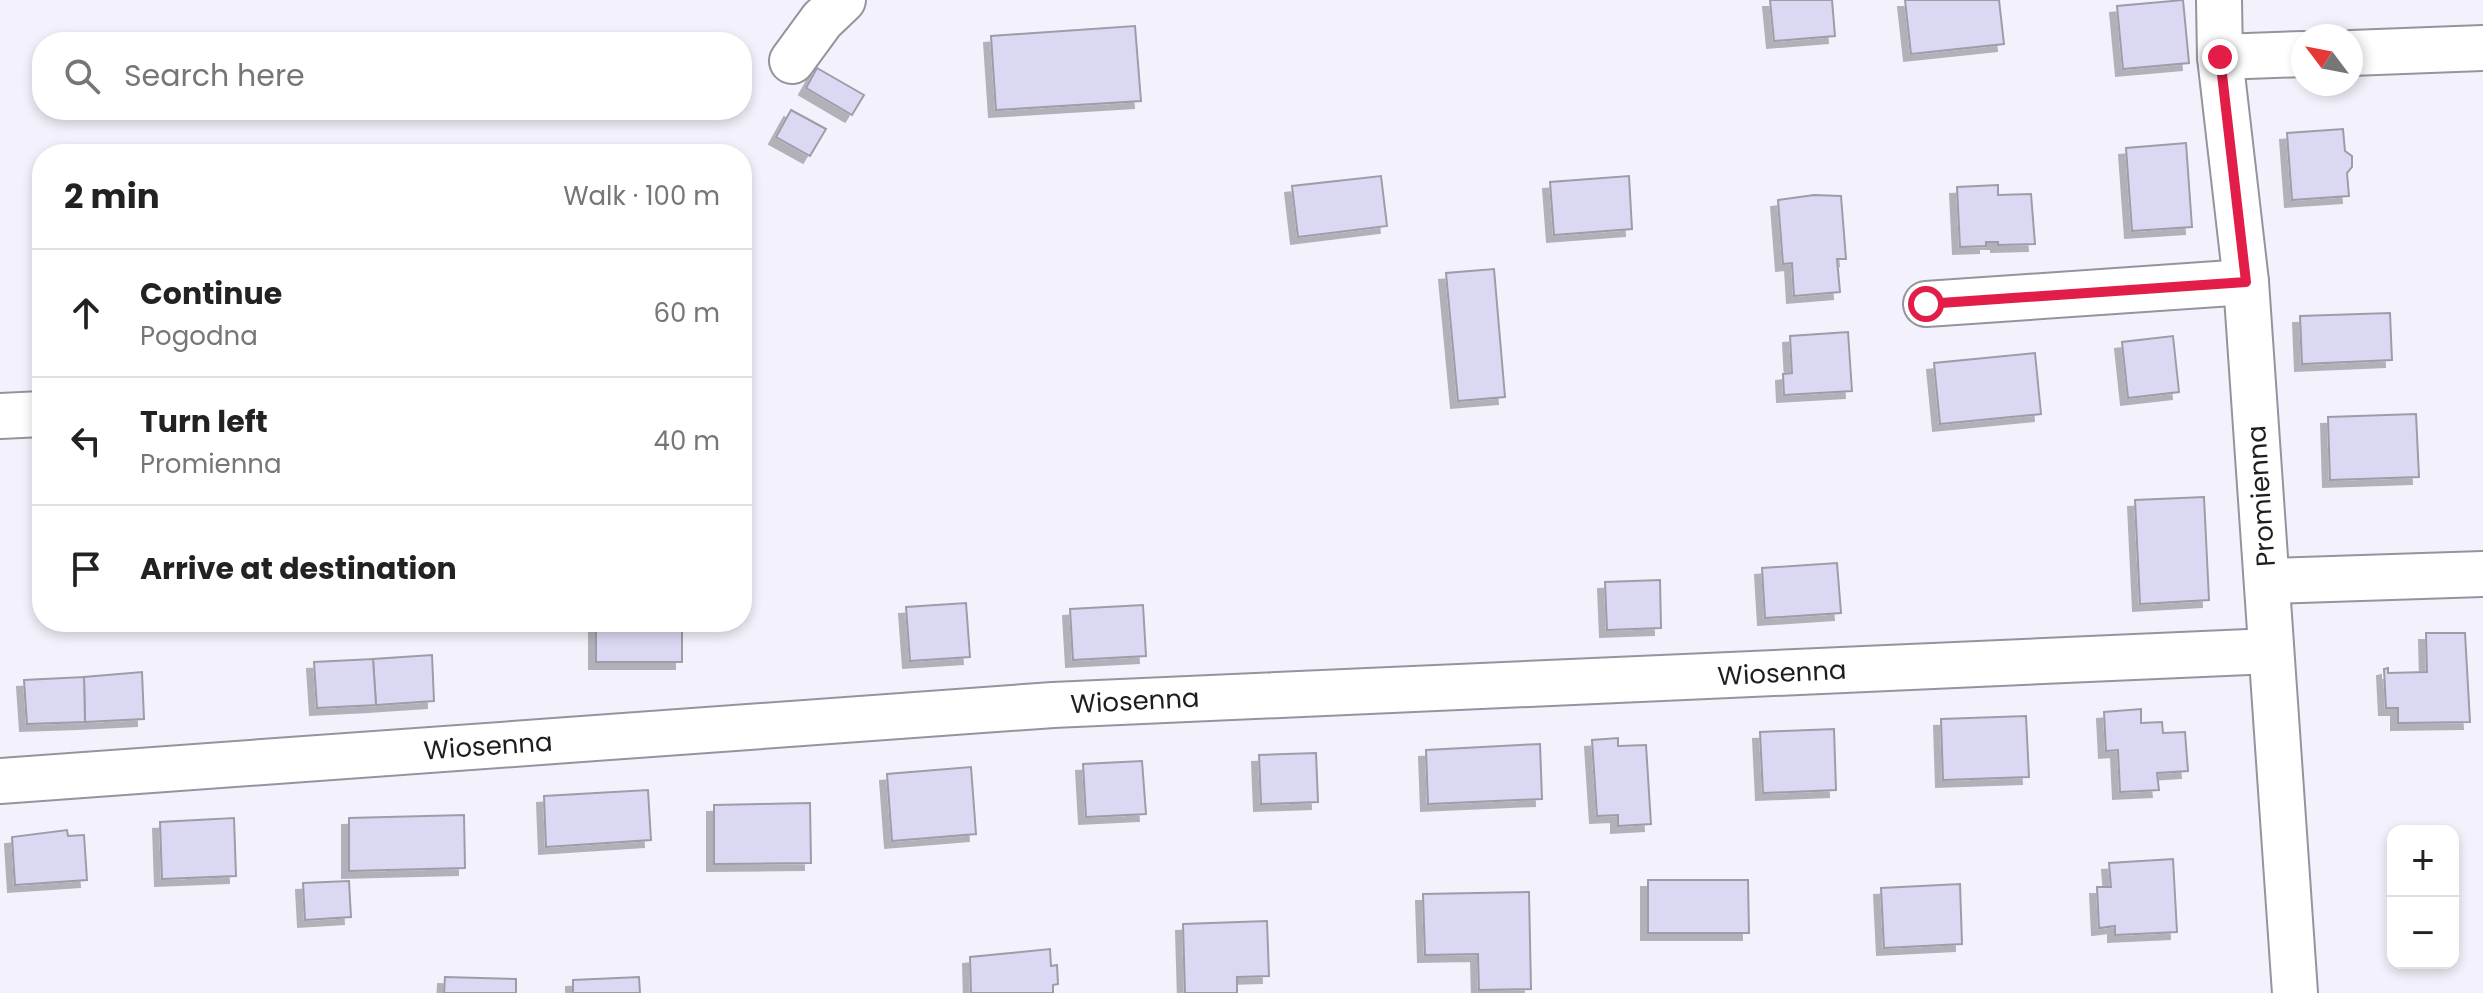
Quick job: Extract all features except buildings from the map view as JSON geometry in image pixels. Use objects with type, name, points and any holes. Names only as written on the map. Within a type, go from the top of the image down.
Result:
[{"type":"street","points":[[792,61],[822,20],[843,0]]},
{"type":"street","name":"Promienna","points":[[2219,0],[2220,57],[2246,282],[2295,993]]},
{"type":"street","points":[[2363,53],[2483,48]]},
{"type":"street","points":[[2220,57],[2291,54]]},
{"type":"street","points":[[1926,304],[2246,282]]},
{"type":"street","points":[[0,416],[32,414]]},
{"type":"street","points":[[2268,581],[2483,574]]},
{"type":"street","name":"Wiosenna","points":[[0,781],[1053,705],[2271,651]]},
{"type":"route","points":[[1926,304],[2246,282],[2220,57]]}]
